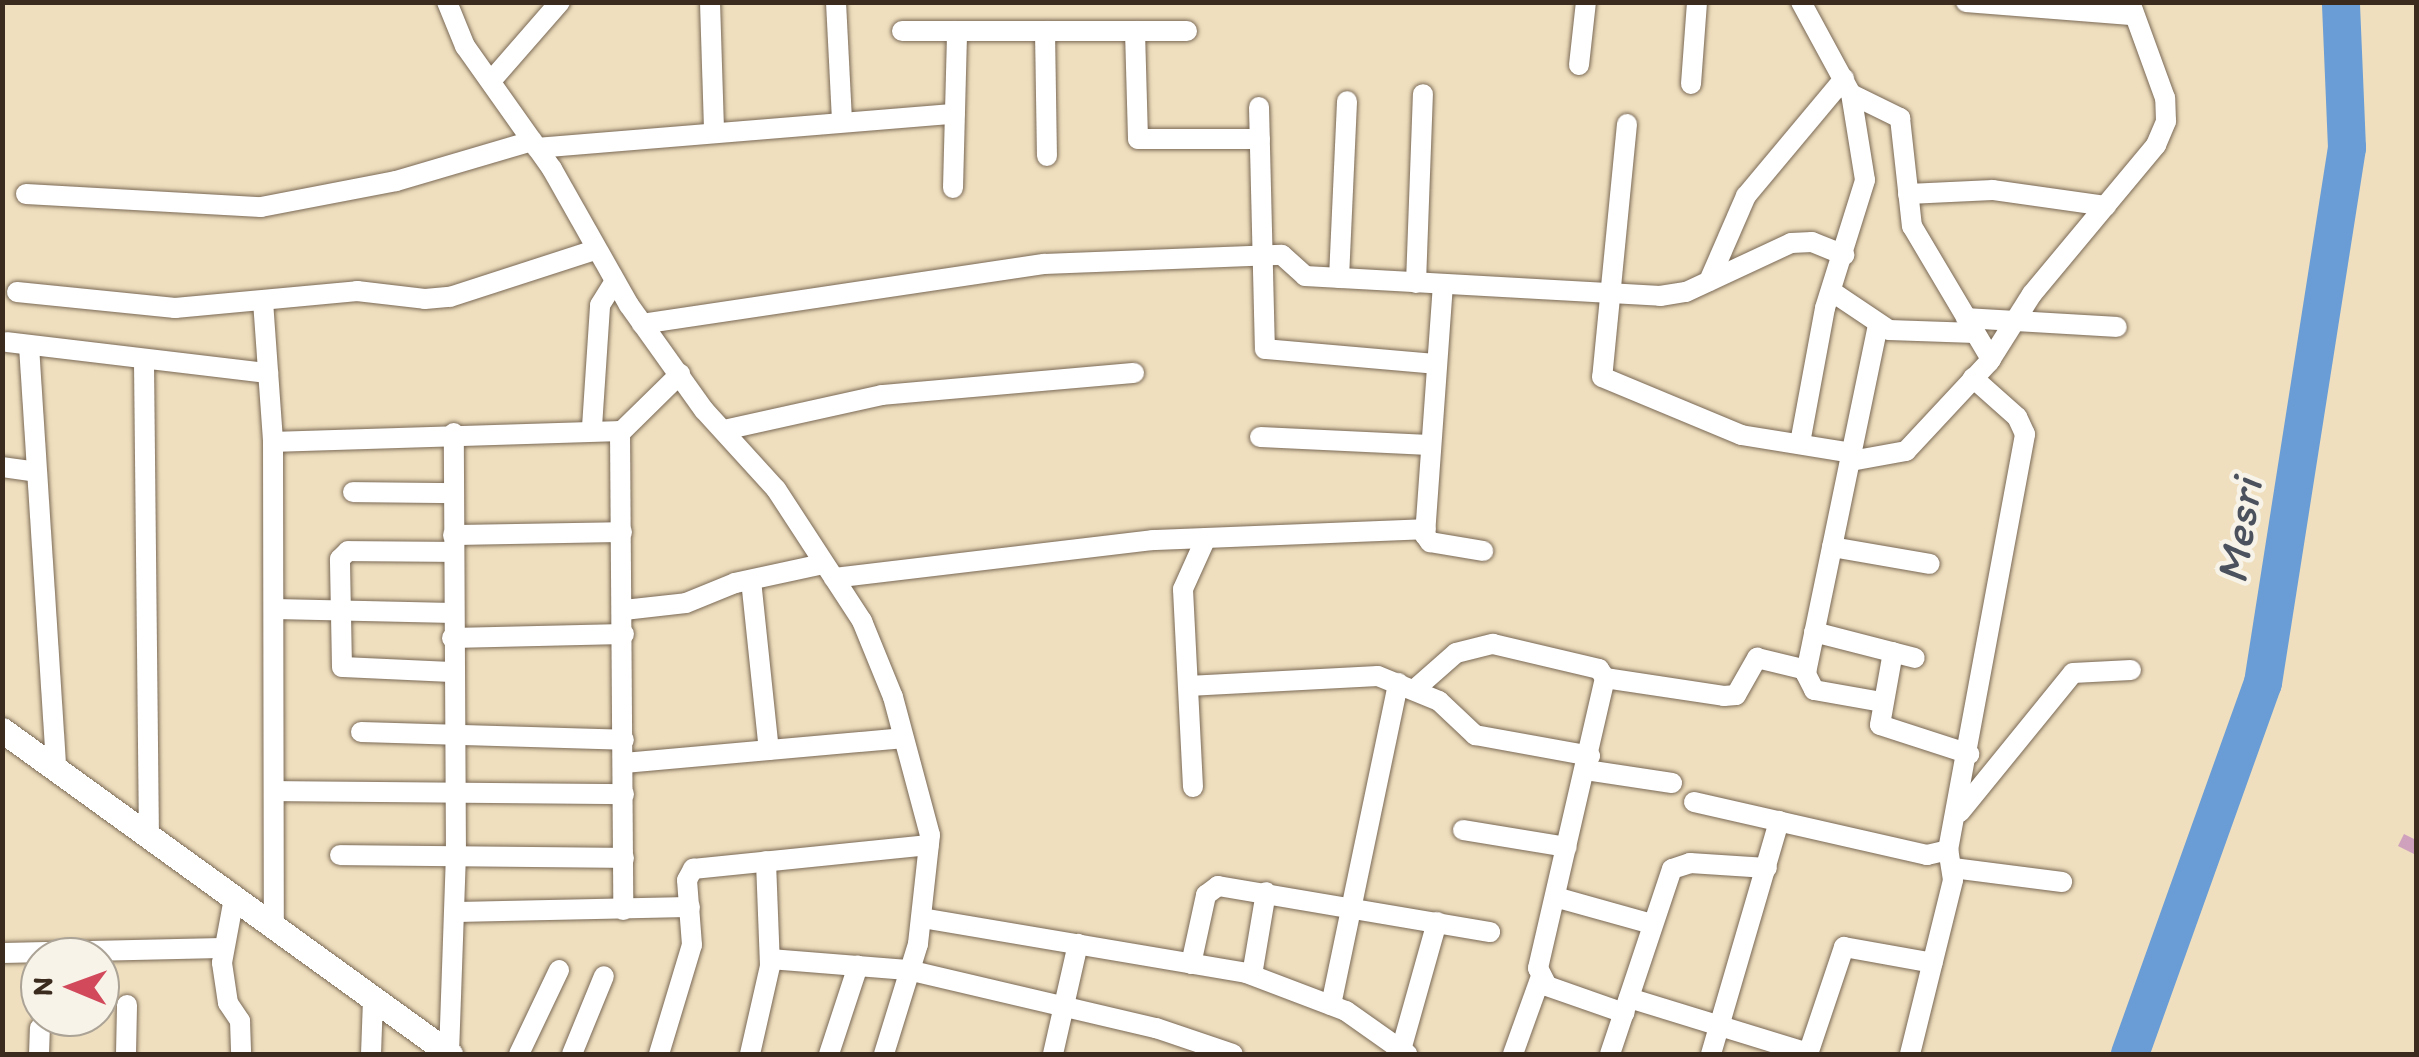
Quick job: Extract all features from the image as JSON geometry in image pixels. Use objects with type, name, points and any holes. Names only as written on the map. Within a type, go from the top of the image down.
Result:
[{"type":"main road","points":[[2,730],[449,1054]]},
{"type":"street","points":[[448,2],[466,46],[535,144],[642,324],[776,490],[862,621],[893,697],[930,845],[922,918],[884,1054]]},
{"type":"street","points":[[491,81],[560,2]]},
{"type":"street","points":[[710,2],[714,130]]},
{"type":"street","points":[[836,2],[842,119]]},
{"type":"street","points":[[1579,65],[1586,2]]},
{"type":"street","points":[[1691,84],[1697,2]]},
{"type":"street","points":[[1800,443],[1831,292],[1864,189],[1848,87],[1801,2]]},
{"type":"street","points":[[1627,124],[1599,370],[1609,382],[1741,435],[1800,443],[1852,457],[1900,456],[1991,359],[2016,318],[2156,146],[2166,121],[2165,98],[2132,9],[1966,2]]},
{"type":"street","points":[[902,31],[1187,31]]},
{"type":"street","points":[[954,188],[956,31]]},
{"type":"street","points":[[1045,31],[1046,156]]},
{"type":"street","points":[[1134,31],[1138,139],[1260,139]]},
{"type":"street","points":[[1848,87],[1900,118],[1914,231],[1991,359]]},
{"type":"street","points":[[1708,282],[1746,196],[1848,87]]},
{"type":"street","points":[[1416,282],[1423,94]]},
{"type":"street","points":[[1339,278],[1347,101]]},
{"type":"street","points":[[1260,107],[1263,344],[1270,353],[1436,364]]},
{"type":"street","points":[[26,194],[261,207],[396,181],[535,144],[842,119],[955,114]]},
{"type":"street","points":[[1908,194],[1993,190],[2106,206]]},
{"type":"street","points":[[642,324],[1044,264],[1285,257],[1305,276],[1674,295],[1801,241],[1844,255]]},
{"type":"street","points":[[16,292],[175,308],[357,291],[450,297],[595,250]]},
{"type":"street","points":[[592,427],[600,306],[615,281]]},
{"type":"street","points":[[1443,284],[1426,529],[1430,542],[1483,551]]},
{"type":"street","points":[[1831,292],[1878,325],[1971,325],[2016,318],[2117,326]]},
{"type":"street","points":[[262,302],[273,442],[274,928]]},
{"type":"street","points":[[1878,325],[1807,670],[1814,690],[1882,702]]},
{"type":"street","points":[[7,342],[144,362],[268,373]]},
{"type":"street","points":[[30,346],[56,769]]},
{"type":"street","points":[[144,362],[150,837]]},
{"type":"street","points":[[724,430],[882,395],[1134,373]]},
{"type":"street","points":[[623,910],[620,432],[680,374]]},
{"type":"street","points":[[1910,1054],[1933,963],[2025,434],[2016,417],[1974,378]]},
{"type":"street","points":[[273,442],[592,427],[620,432]]},
{"type":"street","points":[[449,1054],[456,856],[451,791],[454,433]]},
{"type":"street","points":[[1260,438],[1430,446]]},
{"type":"street","points":[[2,467],[38,472]]},
{"type":"street","points":[[353,492],[453,492]]},
{"type":"street","points":[[624,610],[686,603],[751,580],[829,571],[1206,538],[1426,529]]},
{"type":"street","points":[[452,672],[345,670],[340,610],[344,552],[622,532]]},
{"type":"street","points":[[1192,787],[1183,589],[1206,538]]},
{"type":"street","points":[[1832,547],[1930,564]]},
{"type":"street","points":[[751,580],[769,750]]},
{"type":"street","points":[[274,609],[452,613]]},
{"type":"street","points":[[1814,632],[1915,658]]},
{"type":"street","points":[[452,638],[624,634]]},
{"type":"street","points":[[1330,1004],[1406,686],[1456,652],[1492,644],[1599,668],[1604,678],[1588,763],[1555,897],[1540,979],[1513,1054]]},
{"type":"street","points":[[1893,652],[1882,702],[1884,729],[1968,754]]},
{"type":"street","points":[[1604,678],[1732,696],[1757,658],[1807,670]]},
{"type":"street","points":[[1957,816],[2074,673],[2132,670]]},
{"type":"street","points":[[1188,686],[1360,675],[1406,686],[1446,706],[1476,735],[1672,783]]},
{"type":"street","points":[[360,732],[624,740]]},
{"type":"street","points":[[624,763],[902,738]]},
{"type":"street","points":[[275,792],[624,794]]},
{"type":"street","points":[[1694,802],[2062,882]]},
{"type":"street","points":[[1712,1054],[1780,822]]},
{"type":"street","points":[[1463,830],[1568,847]]},
{"type":"street","points":[[659,1054],[690,958],[687,880],[693,868],[930,845]]},
{"type":"street","points":[[340,856],[624,858]]},
{"type":"street","points":[[755,1053],[770,959],[766,861]]},
{"type":"street","points":[[1610,1054],[1665,878],[1681,865],[1767,868]]},
{"type":"street","points":[[1191,964],[1210,889],[1266,892],[1490,932]]},
{"type":"street","points":[[1252,975],[1266,892]]},
{"type":"street","points":[[1555,897],[1652,924]]},
{"type":"street","points":[[234,898],[222,948],[225,992],[240,1021],[242,1054]]},
{"type":"street","points":[[455,912],[690,906]]},
{"type":"street","points":[[922,918],[1252,975],[1330,1004],[1404,1052],[1436,922]]},
{"type":"street","points":[[1053,1054],[1078,944]]},
{"type":"street","points":[[1540,979],[1626,1006],[1720,1026],[1808,1054],[1844,946],[1933,963]]},
{"type":"street","points":[[2,953],[222,948]]},
{"type":"street","points":[[770,959],[908,970],[1064,1006],[1233,1054]]},
{"type":"street","points":[[829,1054],[858,966]]},
{"type":"street","points":[[520,1054],[558,970]]},
{"type":"street","points":[[572,1054],[604,976]]},
{"type":"street","points":[[370,1054],[373,999]]},
{"type":"street","points":[[126,1004],[126,1054]]},
{"type":"building","points":[[2404,834],[2416,840],[2416,855],[2398,846]]},
{"type":"waterway","name":"Mesri","points":[[2130,1054],[2263,683],[2347,148],[2341,2]]}]
